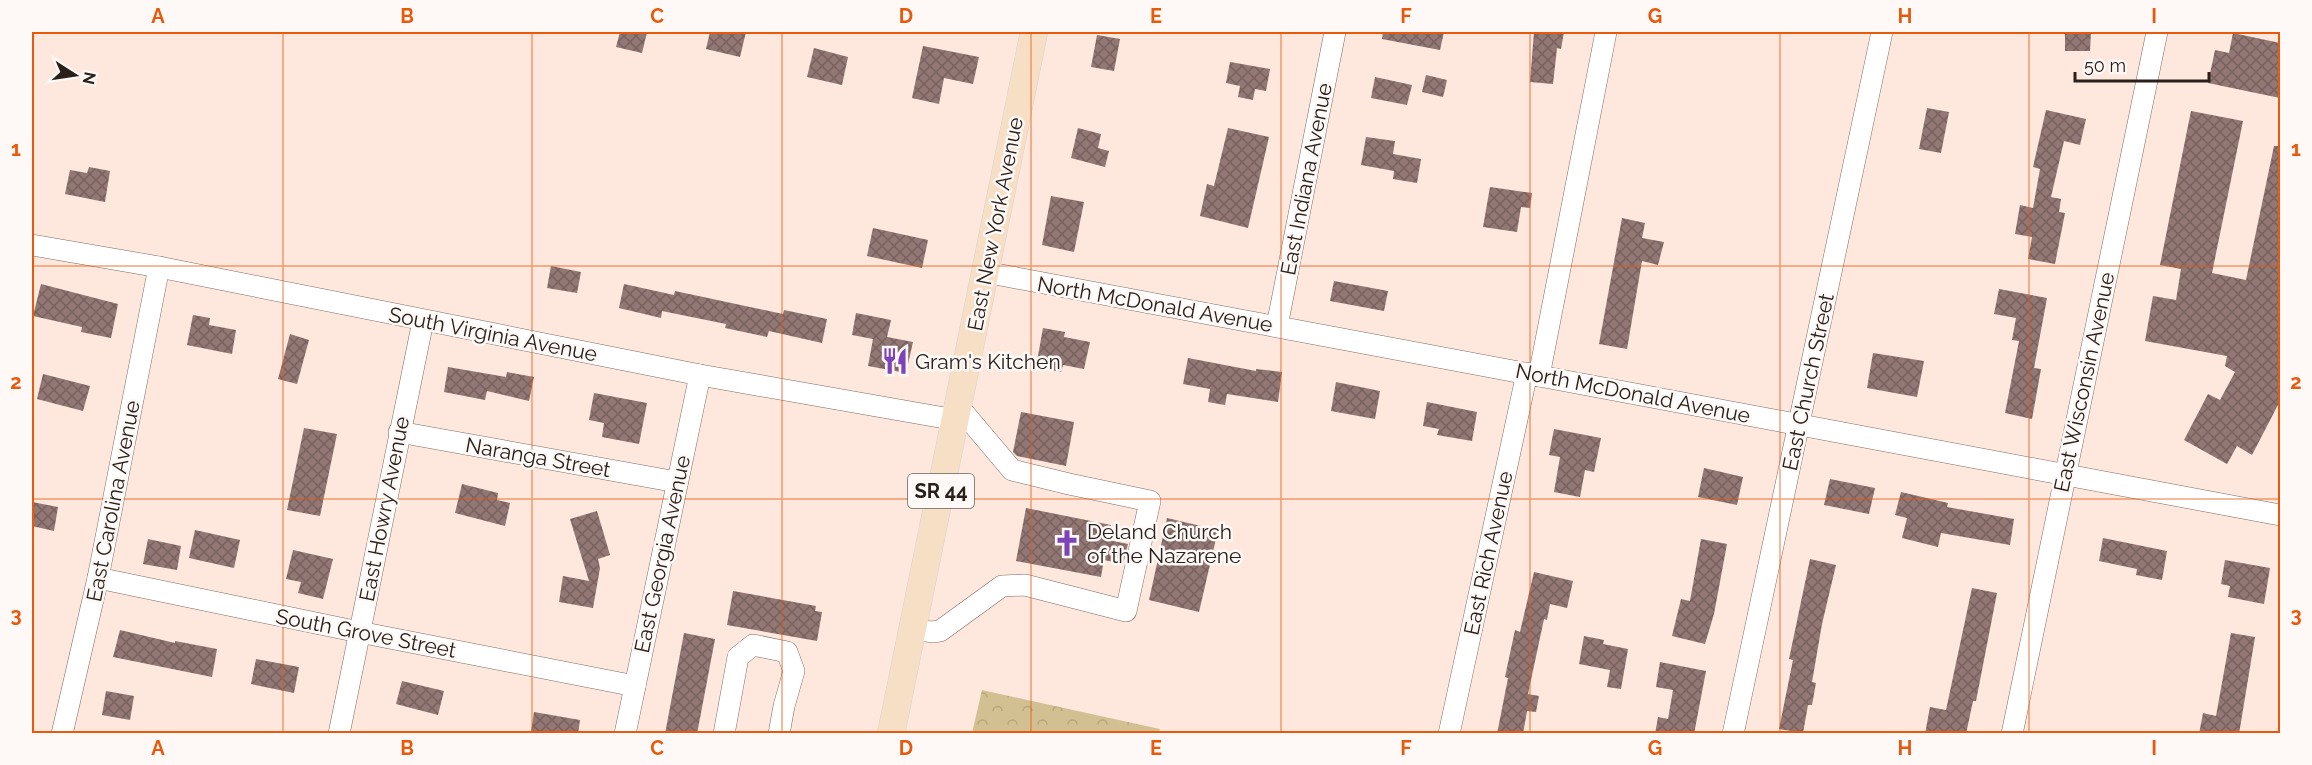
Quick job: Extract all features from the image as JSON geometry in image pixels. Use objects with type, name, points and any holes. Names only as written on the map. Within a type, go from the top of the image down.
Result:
[{"type":"main road","name":"East New York Avenue","points":[[891,734],[1034,32]]},
{"type":"street","name":"East Indiana Avenue","points":[[1277,326],[1335,32]]},
{"type":"street","name":"East Rich Avenue","points":[[1449,734],[1533,375],[1606,32]]},
{"type":"street","name":"East Church Street","points":[[1733,734],[1882,32]]},
{"type":"street","name":"East Wisconsin Avenue","points":[[2012,734],[2157,32]]},
{"type":"street","name":"South Virginia Avenue","points":[[32,245],[159,267],[700,375],[957,413]]},
{"type":"street","name":"East Carolina Avenue","points":[[62,734],[98,578],[159,267]]},
{"type":"street","name":"North McDonald Avenue","points":[[985,272],[2280,515]]},
{"type":"street","name":"East Howry Avenue","points":[[339,734],[423,321]]},
{"type":"street","name":"East Georgia Avenue","points":[[625,734],[700,375]]},
{"type":"street","points":[[913,629],[940,631],[1002,586],[1025,585],[1126,611],[1150,501],[1012,470],[957,413]]},
{"type":"street","name":"Naranga Street","points":[[399,432],[677,482]]},
{"type":"street","name":"South Grove Street","points":[[98,578],[635,686]]},
{"type":"street","points":[[724,734],[738,657],[753,645],[787,652],[794,671],[779,734]]},
{"type":"green space","points":[[982,690],[1160,729],[1159,733],[972,733]]},
{"type":"building","points":[[620,32],[647,32],[642,53],[616,47]]},
{"type":"building","points":[[710,32],[746,32],[740,57],[706,49]]},
{"type":"building","points":[[1383,32],[1444,32],[1440,50],[1382,39]]},
{"type":"building","points":[[1534,32],[1564,32],[1561,49],[1557,48],[1553,84],[1530,82]]},
{"type":"building","points":[[2065,32],[2091,32],[2090,51],[2065,51]]},
{"type":"building","points":[[2233,33],[2280,43],[2280,98],[2208,83],[2215,50],[2229,53]]},
{"type":"building","points":[[1097,35],[1120,39],[1114,71],[1091,67]]},
{"type":"building","points":[[923,46],[979,57],[973,84],[944,78],[939,104],[912,98]]},
{"type":"building","points":[[814,48],[848,57],[842,85],[807,77]]},
{"type":"building","points":[[1230,62],[1270,69],[1266,91],[1255,89],[1253,100],[1238,97],[1240,86],[1226,83]]},
{"type":"building","points":[[1426,75],[1447,80],[1443,97],[1422,92]]},
{"type":"building","points":[[1375,77],[1412,85],[1407,105],[1371,98]]},
{"type":"building","points":[[1927,108],[1949,112],[1941,153],[1919,149]]},
{"type":"building","points":[[2046,110],[2086,119],[2080,145],[2064,141],[2051,197],[2061,199],[2059,212],[2065,213],[2055,264],[2028,259],[2032,237],[2015,234],[2020,205],[2033,208],[2040,169],[2033,167]]},
{"type":"building","points":[[2191,111],[2243,121],[2212,273],[2246,280],[2274,146],[2280,146],[2280,401],[2252,455],[2237,446],[2227,464],[2184,440],[2208,394],[2220,400],[2235,372],[2225,366],[2227,356],[2145,341],[2153,296],[2176,300],[2181,269],[2160,265]]},
{"type":"building","points":[[1078,128],[1101,134],[1098,148],[1109,151],[1105,167],[1071,158]]},
{"type":"building","points":[[1228,128],[1269,137],[1248,228],[1200,216],[1207,184],[1214,186]]},
{"type":"building","points":[[1366,137],[1395,141],[1393,154],[1421,159],[1417,183],[1393,179],[1394,171],[1361,165]]},
{"type":"building","points":[[89,167],[110,171],[105,202],[65,194],[70,170],[87,173]]},
{"type":"building","points":[[1490,187],[1532,193],[1530,208],[1521,207],[1517,232],[1483,227]]},
{"type":"building","points":[[1051,196],[1084,202],[1074,252],[1042,245]]},
{"type":"building","points":[[1622,218],[1645,223],[1642,238],[1664,242],[1658,265],[1642,261],[1627,349],[1599,344]]},
{"type":"building","points":[[873,228],[928,240],[922,268],[867,256]]},
{"type":"building","points":[[551,266],[581,272],[577,293],[547,288]]},
{"type":"building","points":[[1334,281],[1388,291],[1384,311],[1330,301]]},
{"type":"building","points":[[41,284],[118,304],[111,338],[81,332],[82,327],[33,316]]},
{"type":"building","points":[[624,284],[674,295],[675,291],[783,314],[784,310],[827,319],[822,343],[769,331],[767,337],[725,328],[726,324],[662,311],[661,318],[619,308]]},
{"type":"building","points":[[1999,289],[2047,298],[2034,368],[2041,369],[2032,419],[2005,413],[2019,341],[2012,340],[2016,318],[1994,314]]},
{"type":"building","points":[[856,313],[891,320],[887,337],[913,342],[906,373],[868,366],[873,339],[852,335]]},
{"type":"building","points":[[193,315],[210,318],[209,325],[236,330],[232,354],[187,345]]},
{"type":"building","points":[[1043,328],[1065,332],[1064,337],[1090,342],[1084,369],[1063,365],[1061,372],[1036,367]]},
{"type":"building","points":[[290,334],[309,340],[297,384],[278,379]]},
{"type":"building","points":[[1873,353],[1924,361],[1917,397],[1867,388]]},
{"type":"building","points":[[1188,358],[1256,371],[1256,369],[1282,372],[1278,402],[1227,394],[1225,405],[1208,402],[1210,389],[1183,384]]},
{"type":"building","points":[[448,367],[506,377],[507,372],[534,377],[529,401],[487,391],[485,400],[444,392]]},
{"type":"building","points":[[43,374],[90,386],[83,411],[37,399]]},
{"type":"building","points":[[1336,382],[1380,391],[1375,419],[1331,411]]},
{"type":"building","points":[[594,393],[647,403],[639,444],[602,437],[604,423],[589,420]]},
{"type":"building","points":[[1427,402],[1477,412],[1472,441],[1437,435],[1439,429],[1423,426]]},
{"type":"building","points":[[1021,412],[1074,422],[1066,466],[1017,456],[1013,452]]},
{"type":"building","points":[[304,428],[337,434],[320,516],[287,510]]},
{"type":"building","points":[[1554,429],[1601,438],[1594,472],[1585,470],[1580,497],[1554,492],[1560,457],[1549,455]]},
{"type":"building","points":[[1704,468],[1743,477],[1737,505],[1698,497]]},
{"type":"building","points":[[1830,479],[1875,488],[1869,514],[1824,505]]},
{"type":"building","points":[[462,484],[498,493],[497,500],[510,503],[505,526],[455,513]]},
{"type":"building","points":[[1901,492],[1948,503],[1947,507],[2014,519],[2010,545],[1941,533],[1938,547],[1902,538],[1907,518],[1895,515]]},
{"type":"building","points":[[32,502],[58,507],[54,531],[32,526]]},
{"type":"building","points":[[1026,508],[1111,525],[1108,540],[1128,544],[1123,564],[1104,560],[1101,577],[1016,561]]},
{"type":"building","points":[[597,511],[610,555],[598,559],[600,568],[593,608],[559,602],[563,576],[589,581],[570,519]]},
{"type":"building","points":[[1167,518],[1218,530],[1199,612],[1149,600]]},
{"type":"building","points":[[195,530],[240,540],[234,568],[189,558]]},
{"type":"building","points":[[2103,538],[2167,551],[2162,580],[2136,575],[2137,569],[2099,561]]},
{"type":"building","points":[[148,539],[181,546],[177,570],[143,564]]},
{"type":"building","points":[[1701,539],[1727,544],[1714,614],[1705,644],[1672,636],[1681,599],[1690,601]]},
{"type":"building","points":[[293,550],[333,559],[323,599],[298,593],[301,582],[286,579]]},
{"type":"building","points":[[1810,559],[1836,565],[1822,624],[1812,682],[1816,683],[1812,705],[1808,705],[1803,733],[1779,729],[1793,660],[1789,659]]},
{"type":"building","points":[[2225,560],[2270,568],[2264,604],[2228,597],[2230,586],[2221,584]]},
{"type":"building","points":[[1534,572],[1573,581],[1567,608],[1550,604],[1547,620],[1544,619],[1528,694],[1539,696],[1536,712],[1527,711],[1523,734],[1497,734],[1508,678],[1505,677],[1515,630],[1520,632]]},
{"type":"building","points":[[1972,588],[1997,593],[1976,701],[1973,701],[1966,734],[1925,734],[1930,707],[1946,710]]},
{"type":"building","points":[[733,591],[816,606],[815,611],[822,612],[817,641],[727,625]]},
{"type":"building","points":[[120,630],[175,643],[175,641],[217,649],[212,677],[113,657]]},
{"type":"building","points":[[684,633],[715,639],[697,734],[665,734]]},
{"type":"building","points":[[2231,633],[2255,637],[2239,734],[2199,734],[2203,713],[2216,716]]},
{"type":"building","points":[[1584,636],[1604,640],[1603,644],[1628,649],[1621,689],[1607,687],[1610,670],[1579,664]]},
{"type":"building","points":[[256,659],[299,667],[294,693],[251,684]]},
{"type":"building","points":[[1660,662],[1706,671],[1694,734],[1655,734],[1658,717],[1668,719],[1673,690],[1656,687]]},
{"type":"building","points":[[402,681],[444,691],[438,715],[396,704]]},
{"type":"building","points":[[106,691],[134,696],[130,720],[102,715]]},
{"type":"building","points":[[534,712],[580,720],[578,734],[531,732]]},
{"type":"place","name":"Gram's Kitchen","points":[[895,361]]},
{"type":"place","name":"Deland Church of the Nazarene","points":[[1067,543]]}]
